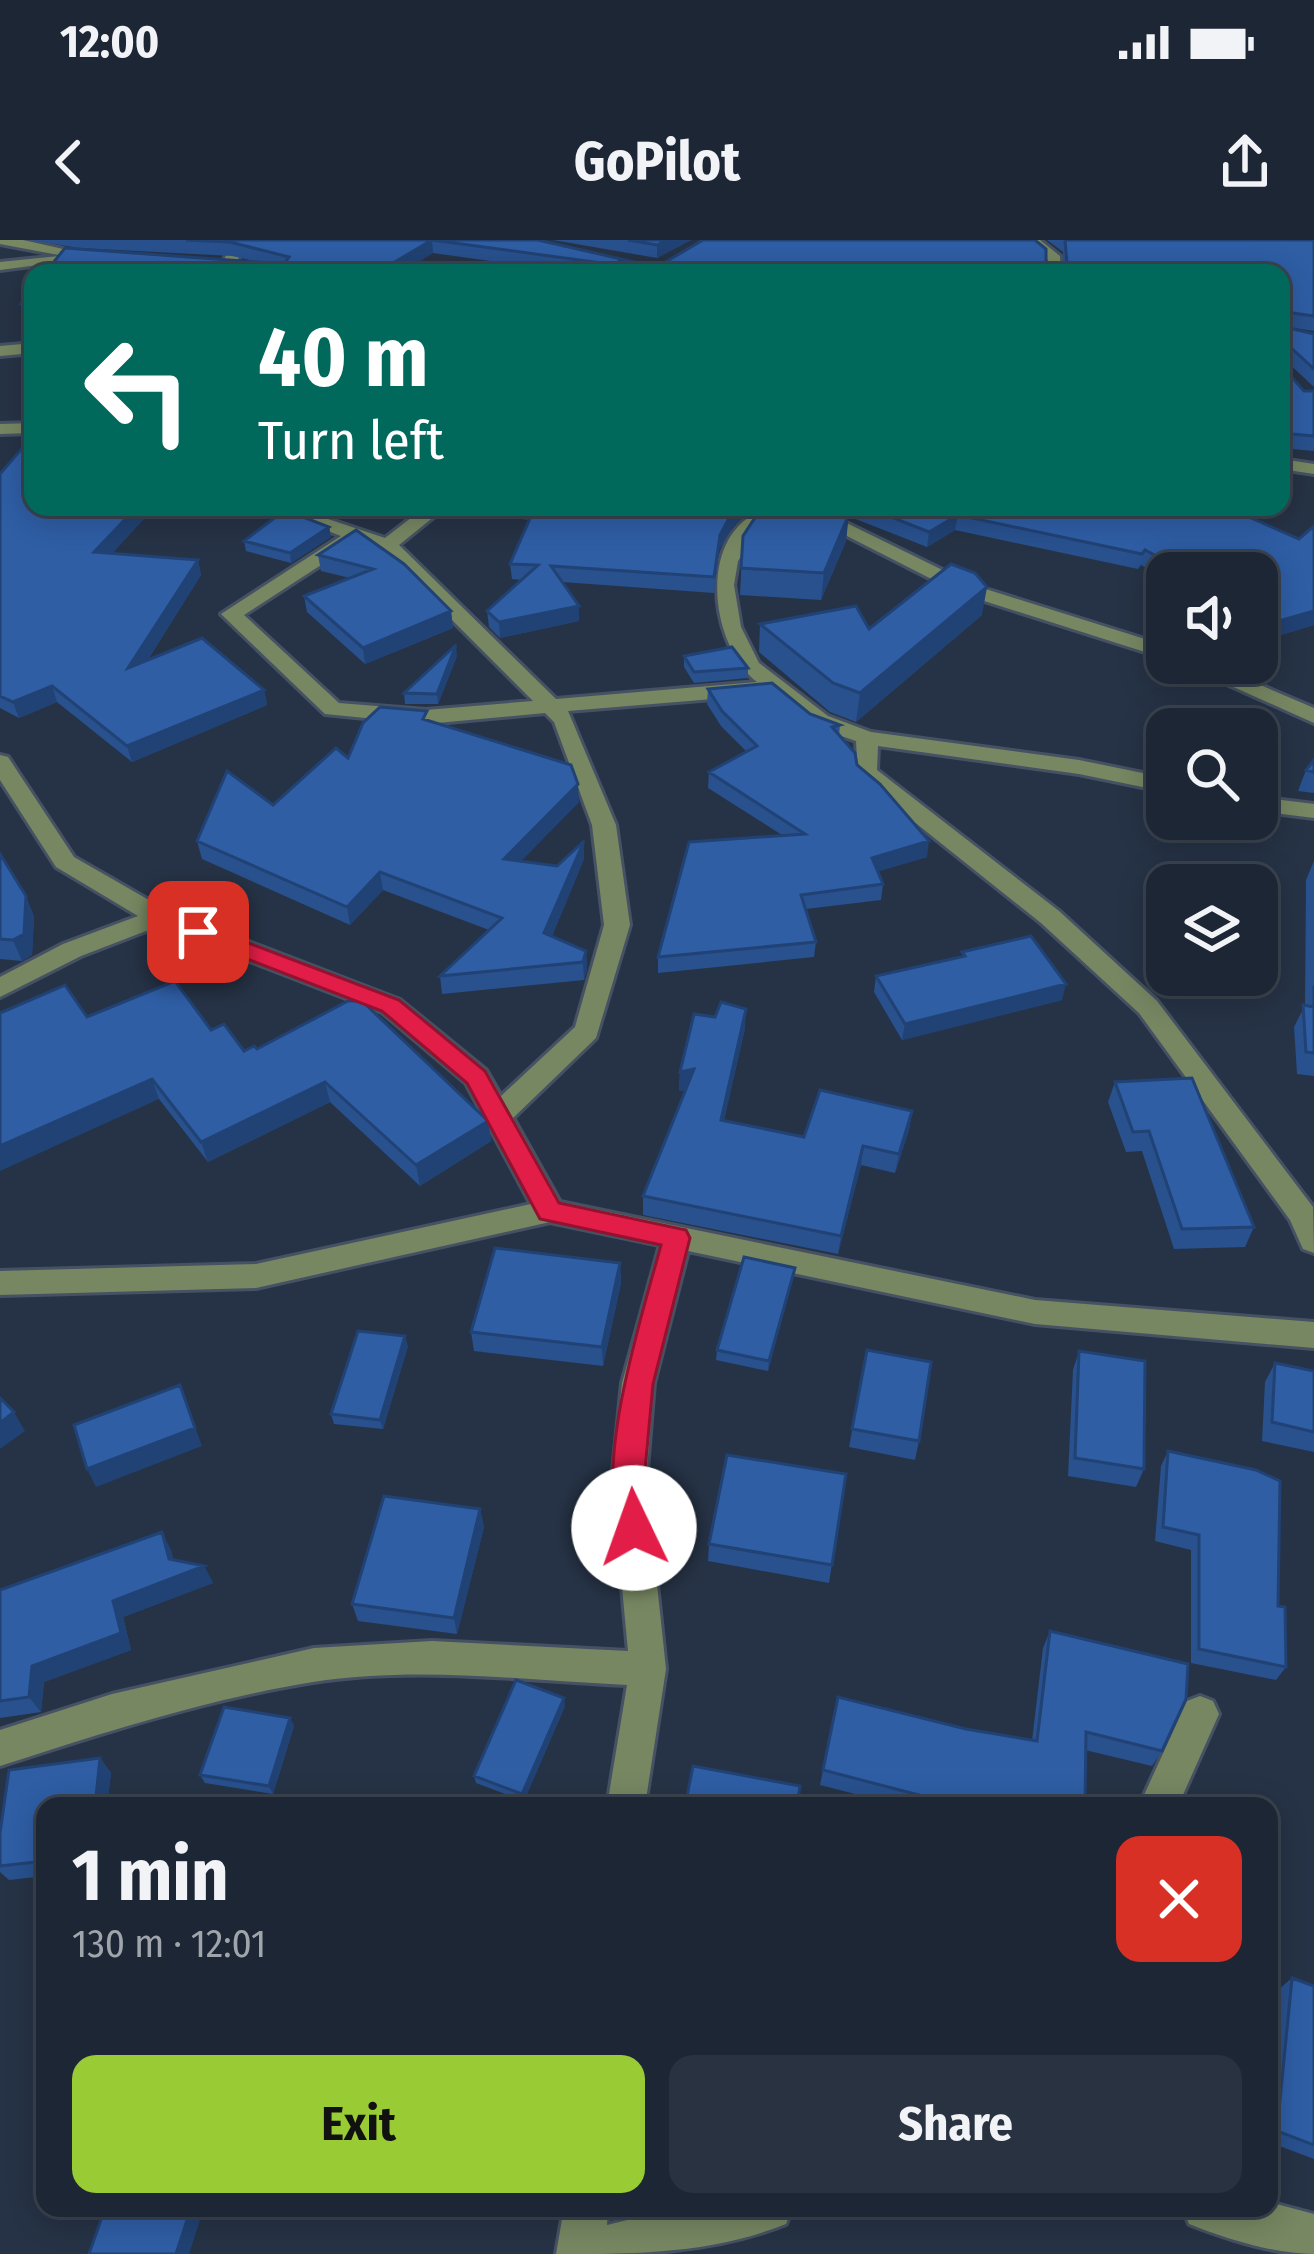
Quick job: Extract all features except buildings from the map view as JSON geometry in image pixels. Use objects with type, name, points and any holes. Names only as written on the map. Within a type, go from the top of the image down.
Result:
[{"type":"street","points":[[0,240],[112,260]]},
{"type":"street","points":[[1031,240],[1055,264]]},
{"type":"street","points":[[0,266],[79,256]]},
{"type":"street","points":[[300,516],[388,545],[564,720],[604,825],[617,925],[586,1031],[497,1116]]},
{"type":"street","points":[[388,545],[425,516]]},
{"type":"street","points":[[765,516],[736,541],[724,585],[730,627],[750,666],[820,721],[867,738],[1146,781]]},
{"type":"street","points":[[817,516],[966,590],[1146,646]]},
{"type":"street","points":[[356,535],[231,614],[333,709],[426,718],[776,687]]},
{"type":"street","points":[[1240,684],[1314,716]]},
{"type":"street","points":[[867,738],[866,772],[1050,917],[1148,1007],[1303,1215],[1314,1240]]},
{"type":"street","points":[[0,762],[64,862],[159,917],[391,1006],[476,1077],[550,1211]]},
{"type":"street","points":[[1278,807],[1314,811]]},
{"type":"street","points":[[0,988],[72,950],[159,917]]},
{"type":"street","points":[[0,1283],[256,1276],[550,1211],[1035,1312],[1314,1335]]},
{"type":"street","points":[[627,1797],[648,1669],[629,1481],[638,1384],[676,1238]]},
{"type":"street","points":[[0,1748],[112,1712],[314,1665],[432,1658],[648,1669]]},
{"type":"street","points":[[1162,1797],[1200,1714]]},
{"type":"street","points":[[585,2217],[580,2254],[733,2217]]},
{"type":"street","points":[[1239,2217],[1314,2237]]},
{"type":"route","points":[[198,932],[391,1006],[476,1077],[550,1211],[676,1238],[638,1384],[629,1481],[634,1528]]}]
